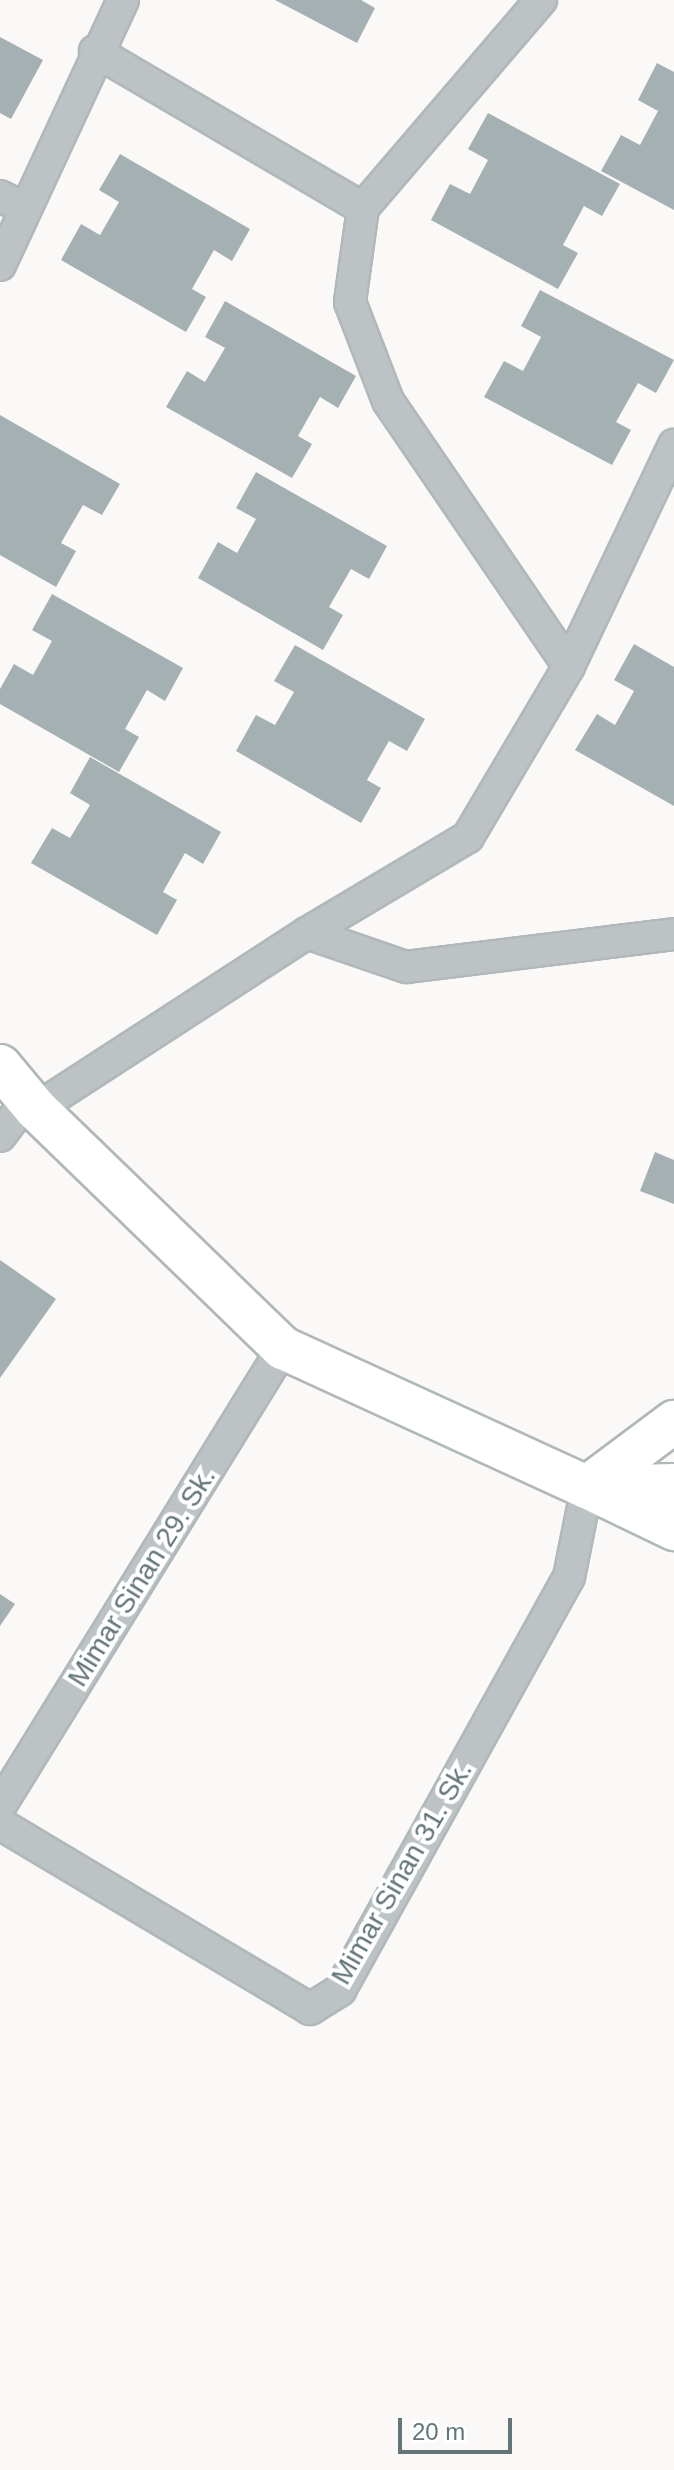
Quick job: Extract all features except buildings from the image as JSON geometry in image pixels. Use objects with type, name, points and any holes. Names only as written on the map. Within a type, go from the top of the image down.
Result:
[{"type":"street","points":[[0,265],[13,202],[123,0]]},
{"type":"street","points":[[541,0],[363,208],[350,302],[388,401],[569,666]]},
{"type":"street","points":[[95,51],[363,208]]},
{"type":"street","points":[[0,1136],[32,1104],[468,837],[569,666],[674,445]]},
{"type":"street","points":[[307,933],[406,967],[674,934]]},
{"type":"street","points":[[0,1066],[32,1104],[283,1348],[674,1529]]},
{"type":"street","name":"Mimar Sinan 29. Sk.","points":[[0,1806],[283,1348]]},
{"type":"street","points":[[587,1487],[674,1422]]},
{"type":"street","points":[[587,1487],[674,1485]]},
{"type":"street","name":"Mimar Sinan 31. Sk.","points":[[0,1824],[310,2009],[340,1990],[569,1577],[587,1487]]}]
